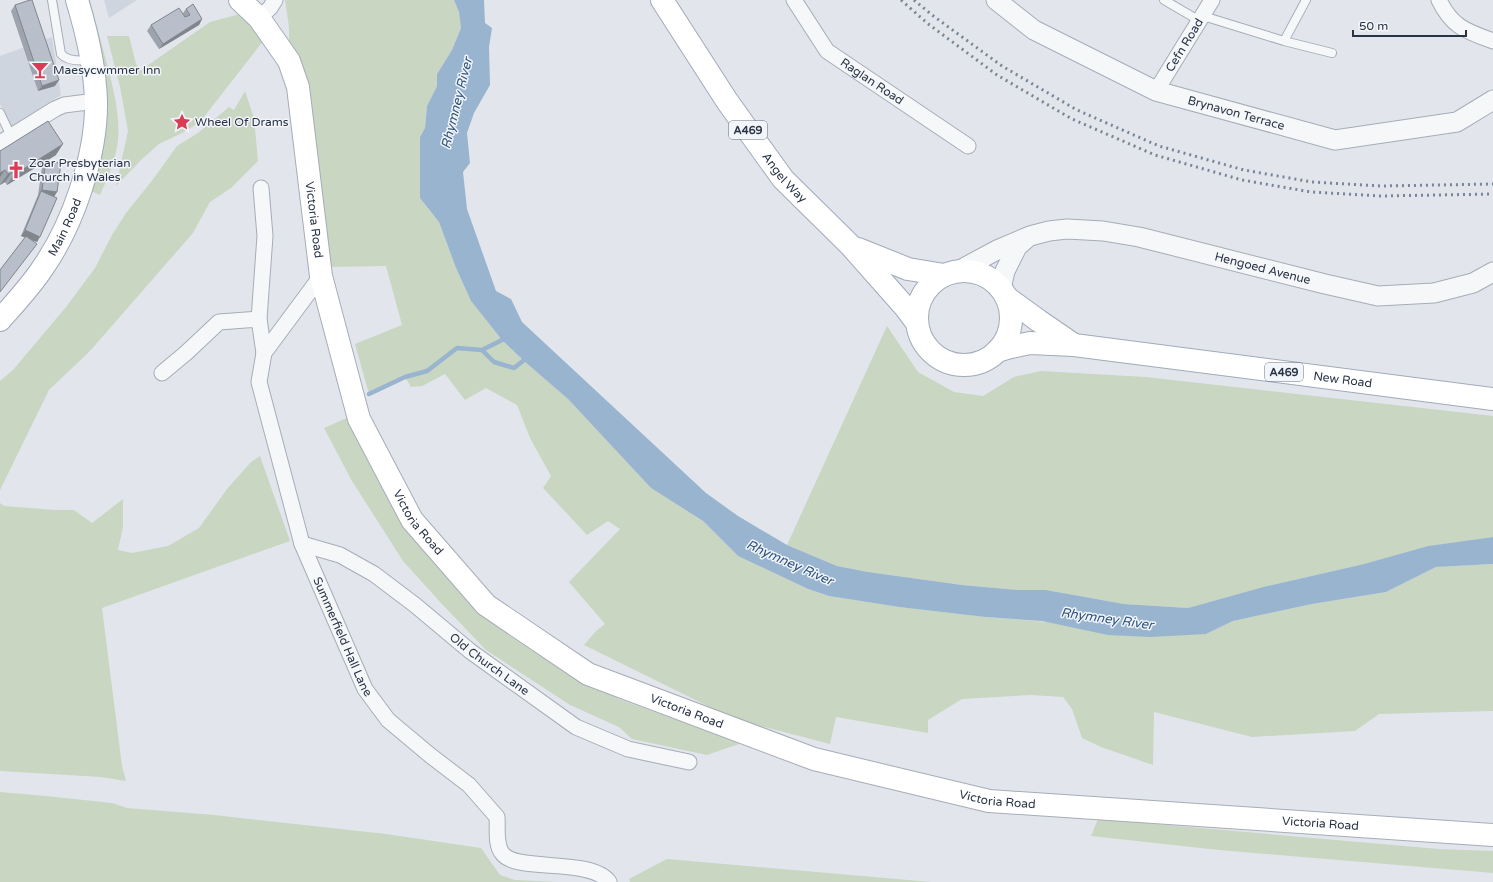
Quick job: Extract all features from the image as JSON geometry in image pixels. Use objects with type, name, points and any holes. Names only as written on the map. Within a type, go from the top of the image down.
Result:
[{"type":"main road","name":"Main Road","points":[[0,320],[43,268],[69,220],[82,187],[91,153],[96,101],[92,60],[87,32],[77,0]]},
{"type":"main road","name":"Victoria Road","points":[[240,0],[259,18],[289,61],[298,87],[321,276],[359,419],[412,520],[486,605],[588,674],[814,759],[989,801],[1493,835]]},
{"type":"main road","name":"Angel Way","points":[[662,0],[727,101],[783,179],[851,246],[901,302],[917,323]]},
{"type":"main road","name":"Angel Way","points":[[851,246],[908,269],[951,272]]},
{"type":"main road","points":[[973,271],[987,276],[998,285],[1004,293],[1011,311],[1011,325],[1006,340],[997,352],[984,360],[970,365],[948,362],[941,359],[929,350],[921,337],[917,323],[918,308],[923,294],[932,283],[951,272],[973,271]]},
{"type":"main road","name":"New Road","points":[[1004,293],[1039,321],[1074,345]]},
{"type":"main road","name":"New Road","points":[[997,352],[1030,343],[1074,345],[1493,399]]},
{"type":"street","points":[[259,18],[270,8],[275,0]]},
{"type":"street","name":"Raglan Road","points":[[794,0],[828,51],[968,146]]},
{"type":"street","name":"Brynavon Terrace","points":[[996,0],[1034,30],[1156,91],[1335,140],[1457,122],[1493,100]]},
{"type":"street","name":"Cefn Road","points":[[1156,91],[1212,0]]},
{"type":"street","points":[[1439,0],[1455,24],[1471,33],[1493,41]]},
{"type":"street","points":[[6,139],[59,107],[96,101]]},
{"type":"street","points":[[262,188],[265,236],[259,319],[264,353]]},
{"type":"street","name":"Hengoed Avenue","points":[[951,272],[1030,236],[1049,231],[1068,229],[1103,231],[1139,237],[1378,296],[1434,293],[1473,282],[1493,272]]},
{"type":"street","name":"Hengoed Avenue","points":[[1004,293],[1005,271],[1017,247],[1030,236]]},
{"type":"street","name":"Summerfield Hall Lane","points":[[321,276],[264,353],[259,382],[302,544],[365,689],[388,720],[469,785],[497,817],[498,841],[502,854],[511,860],[579,868],[604,876],[609,882]]},
{"type":"street","points":[[162,373],[219,322],[259,319]]},
{"type":"street","name":"Old Church Lane","points":[[302,544],[340,555],[374,574],[415,605],[470,651],[576,727],[628,749],[689,762]]},
{"type":"lane","points":[[52,0],[61,54],[64,58],[71,60],[92,60]]},
{"type":"lane","points":[[1164,0],[1201,19],[1332,53]]},
{"type":"lane","points":[[1284,41],[1306,0]]},
{"type":"lane","points":[[0,113],[6,139]]},
{"type":"shaded area","points":[[104,0],[137,0],[109,18]]},
{"type":"shaded area","points":[[52,37],[61,95],[12,127],[0,104],[0,56]]},
{"type":"green space","points":[[87,0],[90,0],[108,68],[118,122],[118,140],[115,154],[100,195],[91,191]]},
{"type":"green space","points":[[285,0],[454,0],[459,12],[461,28],[452,50],[437,74],[437,86],[427,106],[425,128],[420,137],[420,198],[439,222],[456,268],[471,301],[502,340],[568,399],[651,488],[703,521],[738,556],[808,589],[829,596],[899,607],[985,617],[1206,634],[1233,621],[1312,604],[1386,592],[1436,567],[1493,564],[1493,711],[1379,714],[1355,731],[1252,737],[1154,712],[1153,765],[1101,747],[1082,738],[1072,709],[1063,697],[1031,695],[962,699],[928,720],[928,733],[836,717],[830,744],[734,719],[584,645],[596,631],[605,624],[569,582],[620,529],[608,521],[587,535],[543,488],[551,476],[530,438],[517,405],[486,388],[465,400],[445,374],[422,386],[411,387],[405,377],[369,394],[355,344],[402,325],[386,266],[329,267],[289,45],[289,27]]},
{"type":"green space","points":[[240,14],[264,40],[200,122],[159,144],[116,186],[128,131],[120,87],[107,36],[129,36],[136,64],[141,70],[210,22]]},
{"type":"green space","points":[[245,91],[254,118],[258,161],[231,188],[210,202],[193,233],[90,351],[49,390],[0,490],[0,381],[13,370],[66,307],[95,268],[112,235],[126,213],[177,146],[198,133],[229,107],[234,110]]},
{"type":"green space","points":[[887,326],[918,372],[954,392],[983,396],[1014,377],[1041,371],[1146,377],[1493,416],[1493,537],[1428,546],[1364,564],[1263,587],[1188,608],[1124,604],[1046,590],[1019,590],[962,585],[868,572],[837,566],[787,545]]},
{"type":"green space","points":[[349,417],[391,498],[460,593],[510,634],[583,682],[624,701],[742,743],[707,755],[632,739],[619,727],[570,705],[486,650],[403,561],[352,481],[324,428]]},
{"type":"green space","points":[[260,456],[290,541],[102,608],[122,766],[126,781],[101,777],[0,771],[0,503],[4,506],[74,510],[92,523],[123,499],[123,527],[118,550],[132,553],[168,546],[199,528],[227,489],[251,462]]},
{"type":"green space","points":[[0,792],[112,803],[127,808],[214,815],[386,834],[481,848],[500,875],[515,880],[560,882],[0,882]]},
{"type":"green space","points":[[1098,819],[1439,849],[1493,851],[1493,873],[1219,850],[1091,836]]},
{"type":"green space","points":[[667,859],[931,882],[630,882],[629,879]]},
{"type":"water","name":"Rhymney River","points":[[454,0],[484,0],[485,23],[492,28],[489,47],[490,85],[474,113],[467,133],[470,163],[463,172],[467,209],[496,291],[511,299],[522,322],[706,493],[738,516],[787,545],[837,566],[868,572],[962,585],[1019,590],[1046,590],[1124,604],[1188,608],[1263,587],[1364,564],[1428,546],[1493,537],[1493,564],[1436,567],[1386,592],[1312,604],[1233,621],[1206,634],[1150,637],[1108,635],[1042,621],[985,617],[899,607],[829,596],[808,589],[738,556],[703,521],[651,488],[568,399],[502,340],[471,301],[456,268],[439,222],[420,198],[420,137],[425,128],[427,106],[437,86],[437,74],[452,50],[461,28],[459,12]]},
{"type":"building","points":[[32,0],[59,80],[42,86],[15,5]]},
{"type":"building","points":[[193,4],[202,19],[163,44],[151,25],[179,8],[185,17],[190,15],[186,9]]},
{"type":"building","name":"Zoar Presbyterian Church in Wales","points":[[48,121],[63,144],[14,175],[12,172],[8,174],[5,170],[0,173],[0,151]]},
{"type":"building","points":[[46,161],[61,163],[57,192],[42,190]]},
{"type":"building","points":[[41,191],[57,198],[40,237],[25,230]]},
{"type":"building","points":[[26,236],[37,244],[0,292],[0,270]]},
{"type":"waterway","points":[[369,394],[405,377],[427,371],[457,348],[482,350],[505,337]]},
{"type":"waterway","points":[[482,350],[494,362],[514,368],[528,357]]},
{"type":"railway","points":[[901,0],[927,23],[997,75],[1072,119],[1155,155],[1242,180],[1311,192],[1381,196],[1493,194]]},
{"type":"railway","points":[[914,0],[932,15],[1002,66],[1077,110],[1159,146],[1244,170],[1312,182],[1381,186],[1493,184]]},
{"type":"place","name":"Maesycwmmer Inn","points":[[40,70]]},
{"type":"place","name":"Wheel Of Drams","points":[[182,122]]},
{"type":"place","name":"Zoar Presbyterian Church in Wales","points":[[16,170]]}]
